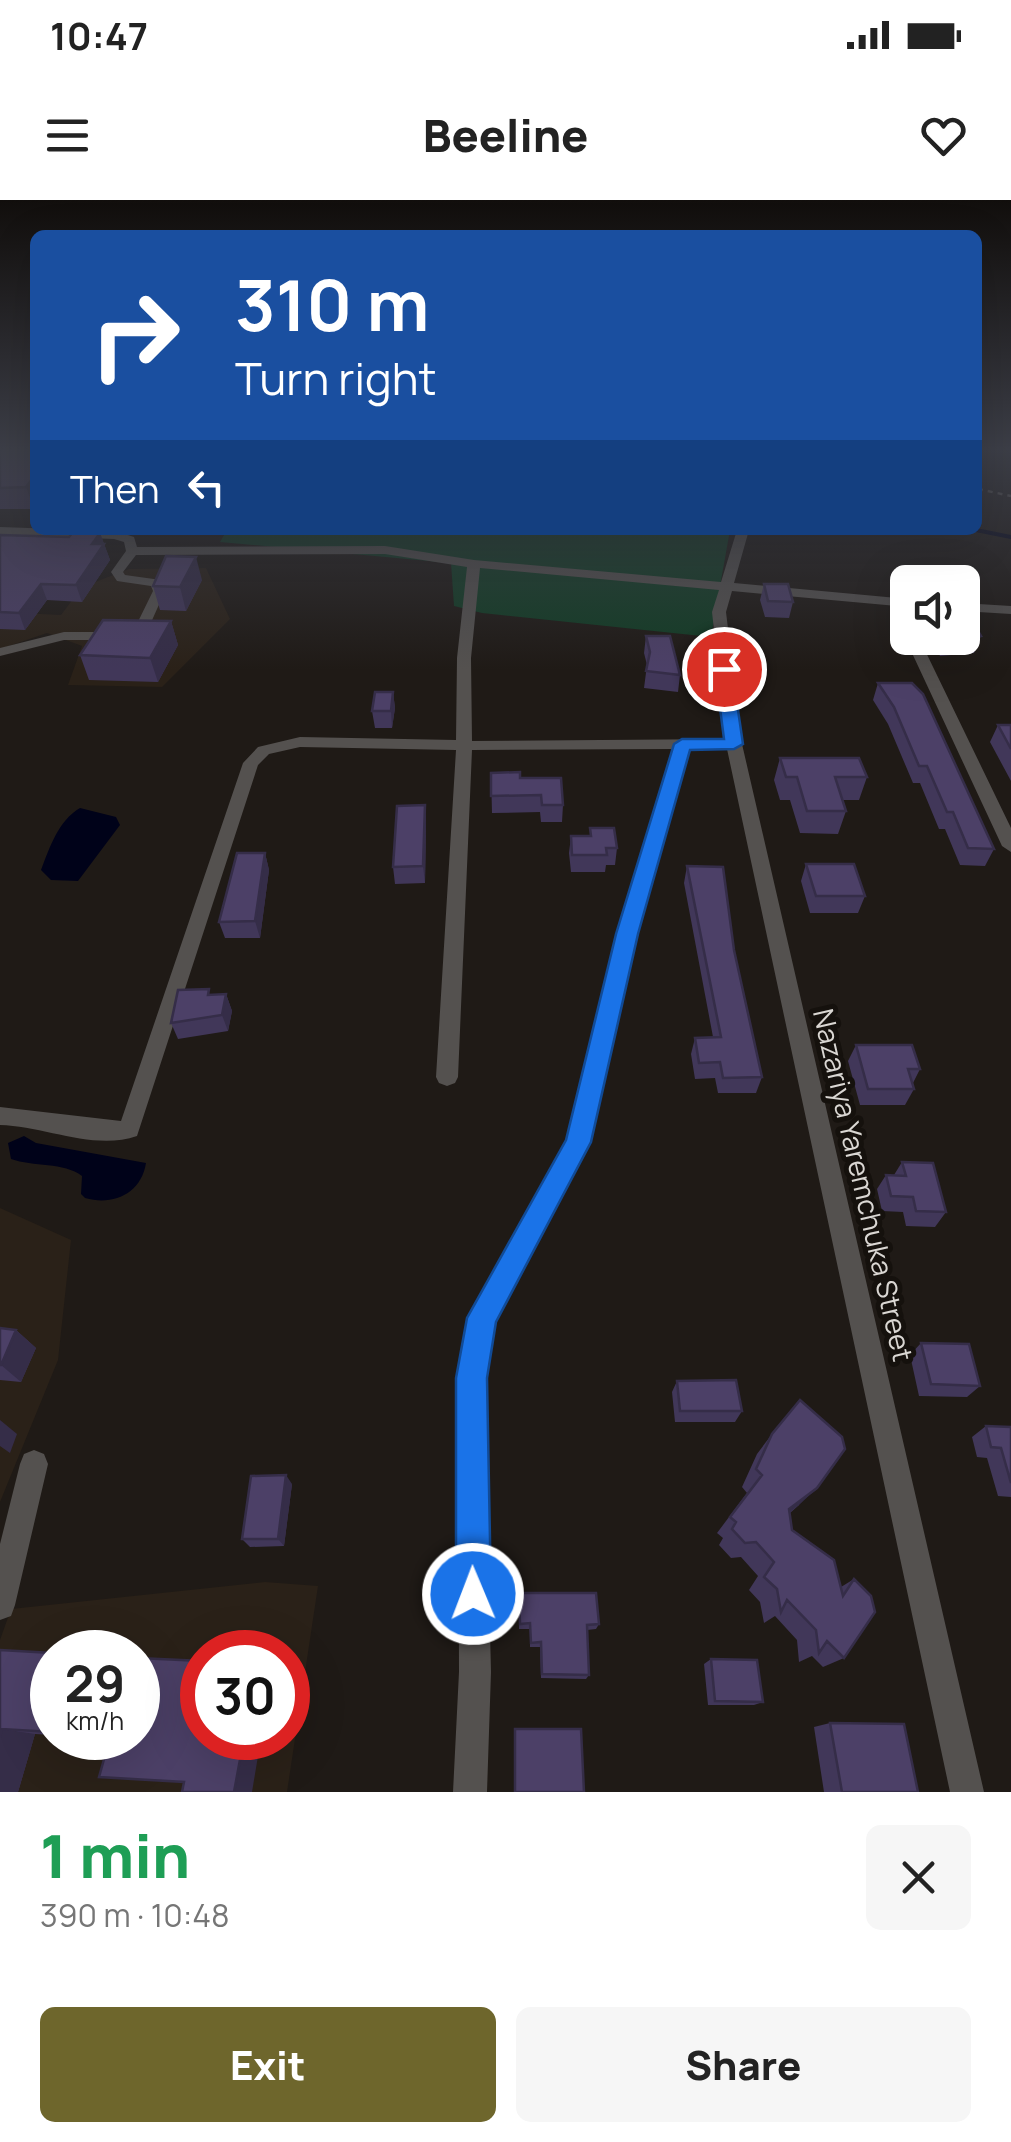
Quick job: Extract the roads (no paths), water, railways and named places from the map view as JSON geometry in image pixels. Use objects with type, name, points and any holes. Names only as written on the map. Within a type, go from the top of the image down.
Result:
[{"type":"street","points":[[0,531],[30,531]]},
{"type":"street","points":[[114,535],[125,536],[132,551]]},
{"type":"street","name":"Nazariya Yaremchuka Street","points":[[741,535],[724,589],[718,632],[734,744],[967,1792]]},
{"type":"street","points":[[132,551],[385,550],[474,564],[890,606]]},
{"type":"street","points":[[0,652],[64,636],[146,636],[159,591],[156,583],[122,578],[116,572],[132,551]]},
{"type":"street","points":[[447,1077],[464,746],[465,642],[474,564]]},
{"type":"street","points":[[980,608],[1011,610]]},
{"type":"street","points":[[920,655],[1011,846]]},
{"type":"street","points":[[0,1116],[30,1114],[112,1134],[130,1129],[244,780],[251,763],[264,750],[300,742],[464,746],[734,744]]},
{"type":"street","points":[[470,1792],[475,1672],[472,1378],[482,1318],[578,1142],[622,952],[682,744]]},
{"type":"street","points":[[0,1605],[34,1464]]},
{"type":"water","points":[[80,808],[116,817],[120,825],[78,881],[51,880],[41,870],[48,852],[60,827]]},
{"type":"water","points":[[24,1136],[36,1143],[146,1163],[138,1183],[124,1195],[106,1200],[85,1198],[81,1194],[82,1176],[75,1172],[11,1159],[8,1143]]},
{"type":"waterway","points":[[982,531],[1011,537]]}]
